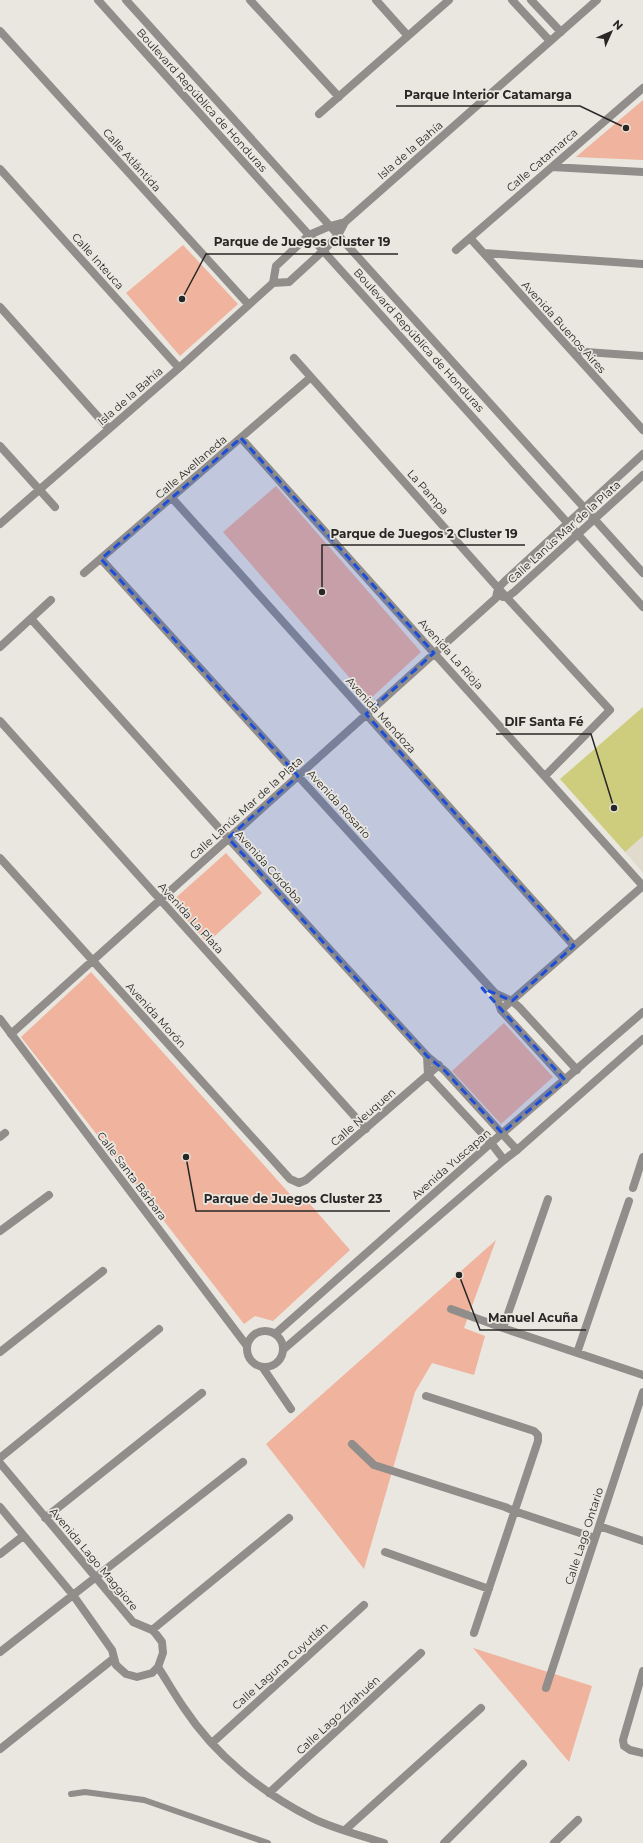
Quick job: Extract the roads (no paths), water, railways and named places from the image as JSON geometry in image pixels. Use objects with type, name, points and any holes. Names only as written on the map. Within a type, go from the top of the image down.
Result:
[{"type":"street","name":"Boulevard República de Honduras","points":[[98,0],[643,607]]},
{"type":"street","name":"Boulevard República de Honduras","points":[[126,0],[643,573]]},
{"type":"street","points":[[250,0],[339,97]]},
{"type":"street","points":[[376,0],[408,36]]},
{"type":"street","points":[[319,114],[449,0]]},
{"type":"street","points":[[512,0],[550,41]]},
{"type":"street","points":[[531,0],[561,32]]},
{"type":"street","name":"Isla de la Bahía","points":[[272,283],[289,282],[324,250],[338,235],[345,222],[597,0]]},
{"type":"street","name":"Calle Atlántida","points":[[0,31],[248,304]]},
{"type":"street","name":"Calle Catamarca","points":[[456,250],[643,88]]},
{"type":"street","points":[[552,167],[643,172]]},
{"type":"street","name":"Calle Inteuca","points":[[0,169],[179,368]]},
{"type":"street","name":"Isla de la Bahía","points":[[0,524],[179,368],[272,283],[276,266],[309,235],[330,226],[345,222]]},
{"type":"street","name":"Avenida Buenos Aires","points":[[470,238],[643,430]]},
{"type":"street","points":[[484,253],[643,264]]},
{"type":"street","points":[[0,307],[109,429]]},
{"type":"street","points":[[572,351],[643,356]]},
{"type":"street","name":"La Pampa","points":[[294,358],[498,588],[610,710],[545,776]]},
{"type":"street","name":"Calle Avellaneda","points":[[84,573],[311,377]]},
{"type":"street","name":"Avenida La Rioja","points":[[241,438],[643,886]]},
{"type":"street","points":[[0,446],[55,507]]},
{"type":"street","name":"Calle Lanús Mar de la Plata","points":[[496,598],[498,588],[643,454]]},
{"type":"street","name":"Calle Lanús Mar de la Plata","points":[[11,1034],[496,598],[507,597],[643,475]]},
{"type":"street","name":"Avenida Mendoza","points":[[172,498],[574,946]]},
{"type":"street","name":"Avenida Rosario","points":[[102,559],[495,994],[501,1010],[565,1080]]},
{"type":"street","points":[[0,647],[32,620],[51,600]]},
{"type":"street","name":"Avenida Córdoba","points":[[32,620],[427,1056],[439,1066],[517,1150]]},
{"type":"street","name":"Avenida La Plata","points":[[0,721],[366,1129]]},
{"type":"street","name":"Avenida Morón","points":[[0,858],[290,1180],[300,1183]]},
{"type":"street","points":[[501,1010],[643,886]]},
{"type":"street","name":"Avenida Rosario","points":[[495,994],[512,1001],[577,1070]]},
{"type":"street","name":"Avenida Yuscapan","points":[[275,1334],[502,1133],[643,1012]]},
{"type":"street","name":"Calle Santa Bárbara","points":[[0,1019],[247,1346]]},
{"type":"street","points":[[284,1350],[517,1150],[643,1039]]},
{"type":"street","points":[[427,1056],[428,1075],[491,1143],[504,1160]]},
{"type":"street","name":"Calle Neuquen","points":[[300,1183],[306,1180],[439,1066]]},
{"type":"street","points":[[633,1188],[643,1157]]},
{"type":"street","points":[[0,1231],[49,1195]]},
{"type":"street","points":[[503,1328],[548,1199]]},
{"type":"street","points":[[577,1353],[629,1201]]},
{"type":"street","points":[[0,1352],[103,1271]]},
{"type":"street","points":[[451,1309],[643,1375]]},
{"type":"street","points":[[0,1458],[159,1329]]},
{"type":"street","points":[[270,1331],[275,1334],[283,1343],[283,1356],[275,1365],[263,1368],[257,1366],[249,1358],[247,1346],[249,1340],[258,1332],[270,1331]]},
{"type":"street","points":[[263,1368],[292,1409]]},
{"type":"street","name":"Calle Lago Ontario","points":[[546,1688],[643,1392]]},
{"type":"street","points":[[45,1518],[202,1393]]},
{"type":"street","points":[[426,1396],[534,1431],[538,1435],[538,1441],[474,1633]]},
{"type":"street","points":[[352,1444],[374,1465],[505,1507],[595,1538]]},
{"type":"street","points":[[0,1652],[243,1462]]},
{"type":"street","name":"Avenida Lago Maggiore","points":[[0,1463],[133,1622],[152,1630]]},
{"type":"street","points":[[0,1507],[73,1595],[112,1650],[113,1659],[116,1665],[126,1674],[137,1677],[152,1673],[158,1667],[163,1653],[162,1642],[152,1630],[289,1518]]},
{"type":"street","points":[[599,1526],[643,1541]]},
{"type":"street","points":[[0,1554],[23,1536]]},
{"type":"street","points":[[385,1552],[489,1589]]},
{"type":"street","name":"Calle Laguna Cuyutlán","points":[[212,1743],[364,1605]]},
{"type":"street","name":"Calle Lago Zirahuén","points":[[270,1793],[421,1653]]},
{"type":"street","points":[[0,1749],[113,1659]]},
{"type":"street","points":[[158,1667],[184,1709],[212,1743],[244,1774],[270,1793],[313,1818],[384,1843]]},
{"type":"street","points":[[643,1671],[623,1740],[624,1746],[630,1750],[643,1753]]},
{"type":"street","points":[[345,1830],[480,1708]]},
{"type":"street","points":[[444,1843],[523,1764]]},
{"type":"street","points":[[554,1843],[578,1820]]},
{"type":"lane","points":[[71,1794],[85,1792],[144,1800],[268,1843]]},
{"type":"place","name":"Parque Interior Catamarga","points":[[626,128]]},
{"type":"place","name":"Parque de Juegos Cluster 19","points":[[182,299]]},
{"type":"place","name":"Parque de Juegos 2 Cluster 19","points":[[322,592]]},
{"type":"place","name":"DIF Santa Fé","points":[[614,808]]},
{"type":"place","name":"Parque de Juegos Cluster 23","points":[[186,1157]]},
{"type":"place","name":"Manuel Acuña","points":[[459,1275]]}]
